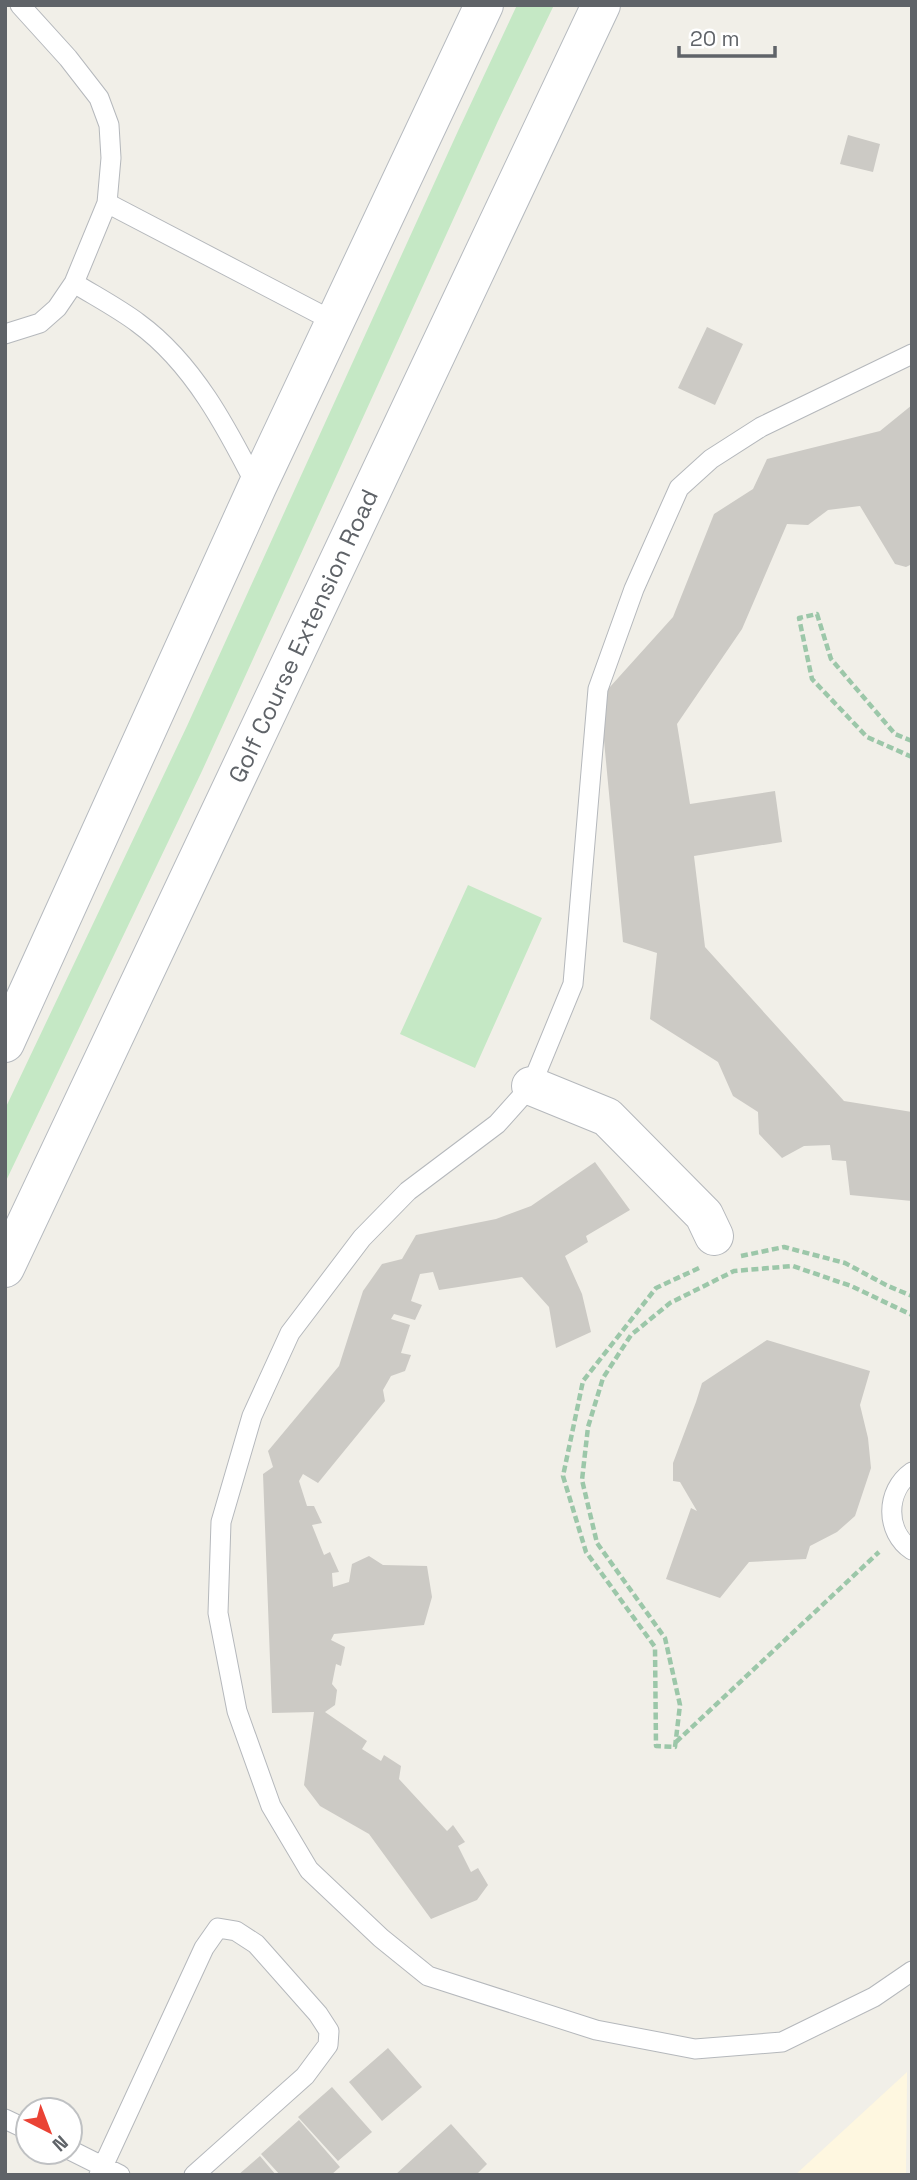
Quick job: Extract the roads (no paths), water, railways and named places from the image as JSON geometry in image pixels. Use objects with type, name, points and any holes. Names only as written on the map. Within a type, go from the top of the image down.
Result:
[{"type":"main road","points":[[5,1043],[257,487],[484,5]]},
{"type":"main road","name":"Golf Course Extension Road","points":[[5,1268],[601,5]]},
{"type":"main road","points":[[531,1086],[607,1116],[704,1215],[716,1254]]},
{"type":"lane","points":[[5,334],[40,323],[57,308],[74,283],[107,203],[111,158],[110,125],[99,98],[68,58],[20,5]]},
{"type":"lane","points":[[107,203],[334,322]]},
{"type":"lane","points":[[74,283],[139,323],[173,353],[227,429],[257,487]]},
{"type":"lane","points":[[912,354],[761,427],[711,459],[679,488],[634,589],[598,690],[573,984],[531,1086],[497,1124],[408,1191],[362,1238],[290,1333],[252,1416],[221,1522],[218,1613],[237,1710],[271,1806],[309,1870],[381,1938],[428,1976],[596,2030],[695,2049],[782,2042],[874,1997],[912,1971]]},
{"type":"lane","points":[[912,1472],[905,1477],[895,1493],[891,1512],[895,1530],[905,1546],[912,1550]]},
{"type":"lane","points":[[84,2158],[107,2172],[204,1948],[218,1928],[236,1931],[256,1944],[318,2014],[329,2031],[328,2045],[305,2076],[194,2175]]}]
